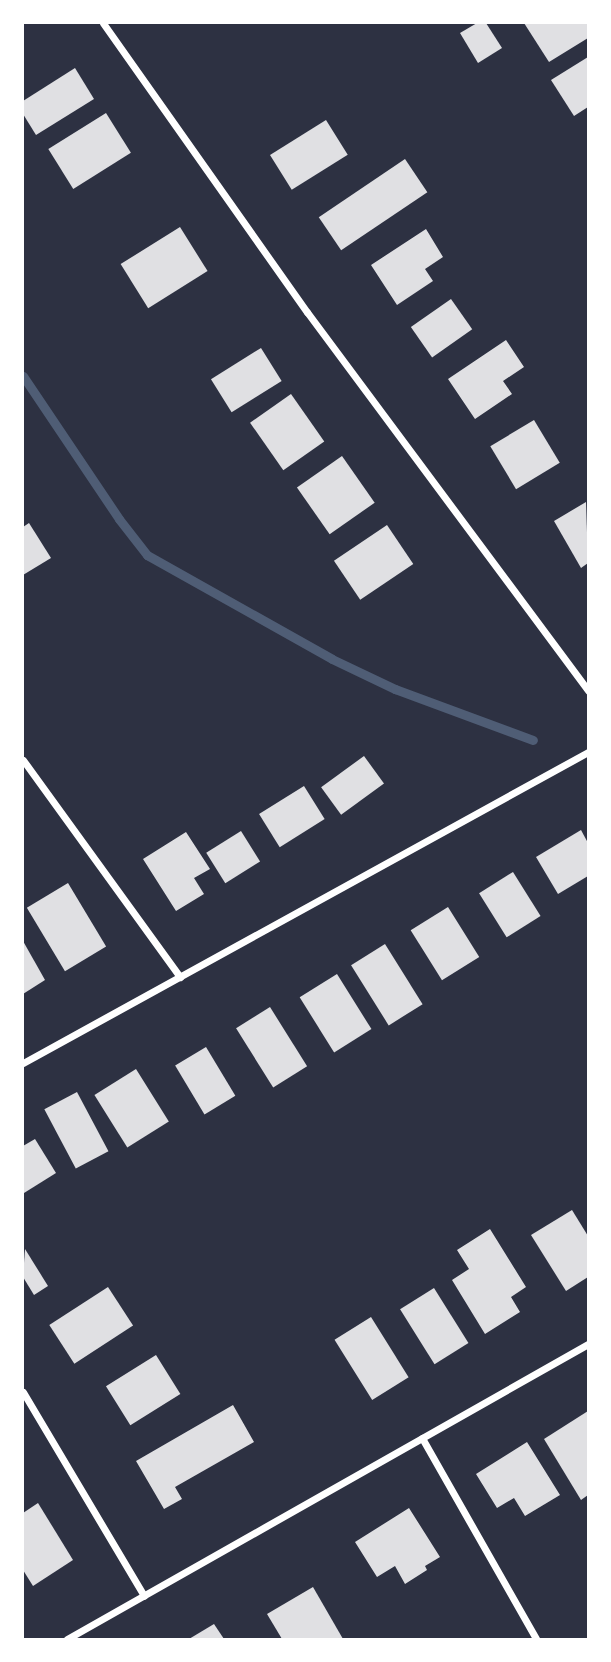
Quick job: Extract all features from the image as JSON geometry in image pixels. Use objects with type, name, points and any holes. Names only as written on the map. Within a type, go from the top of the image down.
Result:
[{"type":"street","points":[[103,23],[307,312],[588,691]]},
{"type":"street","points":[[23,1063],[588,752]]},
{"type":"street","points":[[23,760],[180,977]]},
{"type":"street","points":[[67,1639],[588,1344]]},
{"type":"street","points":[[23,1392],[144,1596]]},
{"type":"street","points":[[422,1438],[536,1639]]},
{"type":"building","points":[[477,23],[486,23],[502,48],[478,63],[460,33]]},
{"type":"building","points":[[524,23],[588,23],[588,38],[549,62]]},
{"type":"building","points":[[588,57],[588,107],[574,116],[551,80]]},
{"type":"building","points":[[75,68],[94,99],[36,135],[23,114],[23,101]]},
{"type":"building","points":[[106,113],[131,153],[73,189],[48,149]]},
{"type":"building","points":[[326,120],[348,155],[292,190],[270,155]]},
{"type":"building","points":[[405,159],[427,192],[341,250],[319,217]]},
{"type":"building","points":[[180,227],[208,271],[148,308],[121,264]]},
{"type":"building","points":[[426,229],[443,257],[425,269],[433,281],[397,305],[371,265]]},
{"type":"building","points":[[451,299],[472,329],[432,357],[411,327]]},
{"type":"building","points":[[506,340],[524,367],[503,381],[512,394],[475,419],[448,379]]},
{"type":"building","points":[[261,348],[282,381],[232,412],[211,379]]},
{"type":"building","points":[[291,394],[324,442],[283,470],[250,423]]},
{"type":"building","points":[[534,420],[560,463],[516,489],[490,446]]},
{"type":"building","points":[[342,456],[375,503],[330,534],[297,488]]},
{"type":"building","points":[[586,502],[588,563],[581,568],[554,521]]},
{"type":"building","points":[[29,523],[51,558],[23,575],[23,527]]},
{"type":"building","points":[[387,525],[413,564],[360,600],[334,561]]},
{"type":"building","points":[[364,756],[384,784],[341,815],[321,787]]},
{"type":"building","points":[[304,786],[325,819],[280,847],[259,814]]},
{"type":"building","points":[[581,830],[588,843],[588,876],[558,894],[536,857]]},
{"type":"building","points":[[241,831],[260,862],[225,883],[206,853]]},
{"type":"building","points":[[186,832],[210,869],[194,878],[204,894],[176,911],[143,859]]},
{"type":"building","points":[[513,872],[541,916],[507,937],[479,893]]},
{"type":"building","points":[[68,883],[106,946],[65,971],[27,908]]},
{"type":"building","points":[[448,907],[479,957],[442,980],[411,930]]},
{"type":"building","points":[[23,941],[45,980],[23,994]]},
{"type":"building","points":[[385,944],[423,1004],[389,1025],[351,965]]},
{"type":"building","points":[[337,974],[371,1029],[334,1052],[300,997]]},
{"type":"building","points":[[270,1007],[307,1066],[273,1088],[236,1028]]},
{"type":"building","points":[[206,1047],[235,1096],[204,1114],[175,1066]]},
{"type":"building","points":[[136,1069],[169,1122],[127,1148],[94,1095]]},
{"type":"building","points":[[77,1092],[108,1151],[76,1169],[44,1109]]},
{"type":"building","points":[[35,1139],[56,1173],[24,1193],[23,1146]]},
{"type":"building","points":[[572,1210],[588,1236],[588,1277],[566,1291],[531,1235]]},
{"type":"building","points":[[490,1229],[526,1287],[511,1297],[520,1312],[485,1334],[452,1280],[469,1269],[457,1250]]},
{"type":"building","points":[[25,1249],[48,1286],[34,1295],[23,1277]]},
{"type":"building","points":[[108,1287],[133,1326],[74,1364],[49,1325]]},
{"type":"building","points":[[434,1288],[468,1343],[435,1364],[400,1309]]},
{"type":"building","points":[[371,1317],[409,1377],[372,1400],[335,1340]]},
{"type":"building","points":[[156,1355],[180,1394],[130,1425],[106,1386]]},
{"type":"building","points":[[233,1405],[254,1442],[175,1487],[182,1499],[164,1509],[136,1461]]},
{"type":"building","points":[[588,1411],[588,1495],[581,1500],[544,1439]]},
{"type":"building","points":[[527,1442],[560,1495],[525,1516],[514,1498],[497,1508],[476,1474]]},
{"type":"building","points":[[38,1503],[73,1560],[33,1586],[23,1570],[23,1513]]},
{"type":"building","points":[[409,1508],[440,1557],[425,1566],[427,1570],[405,1584],[395,1566],[377,1577],[355,1542]]},
{"type":"building","points":[[313,1587],[343,1639],[282,1639],[267,1614]]},
{"type":"building","points":[[214,1624],[224,1639],[189,1639]]},
{"type":"waterway","points":[[23,376],[119,519],[147,555],[332,659],[395,689],[533,740]]}]
